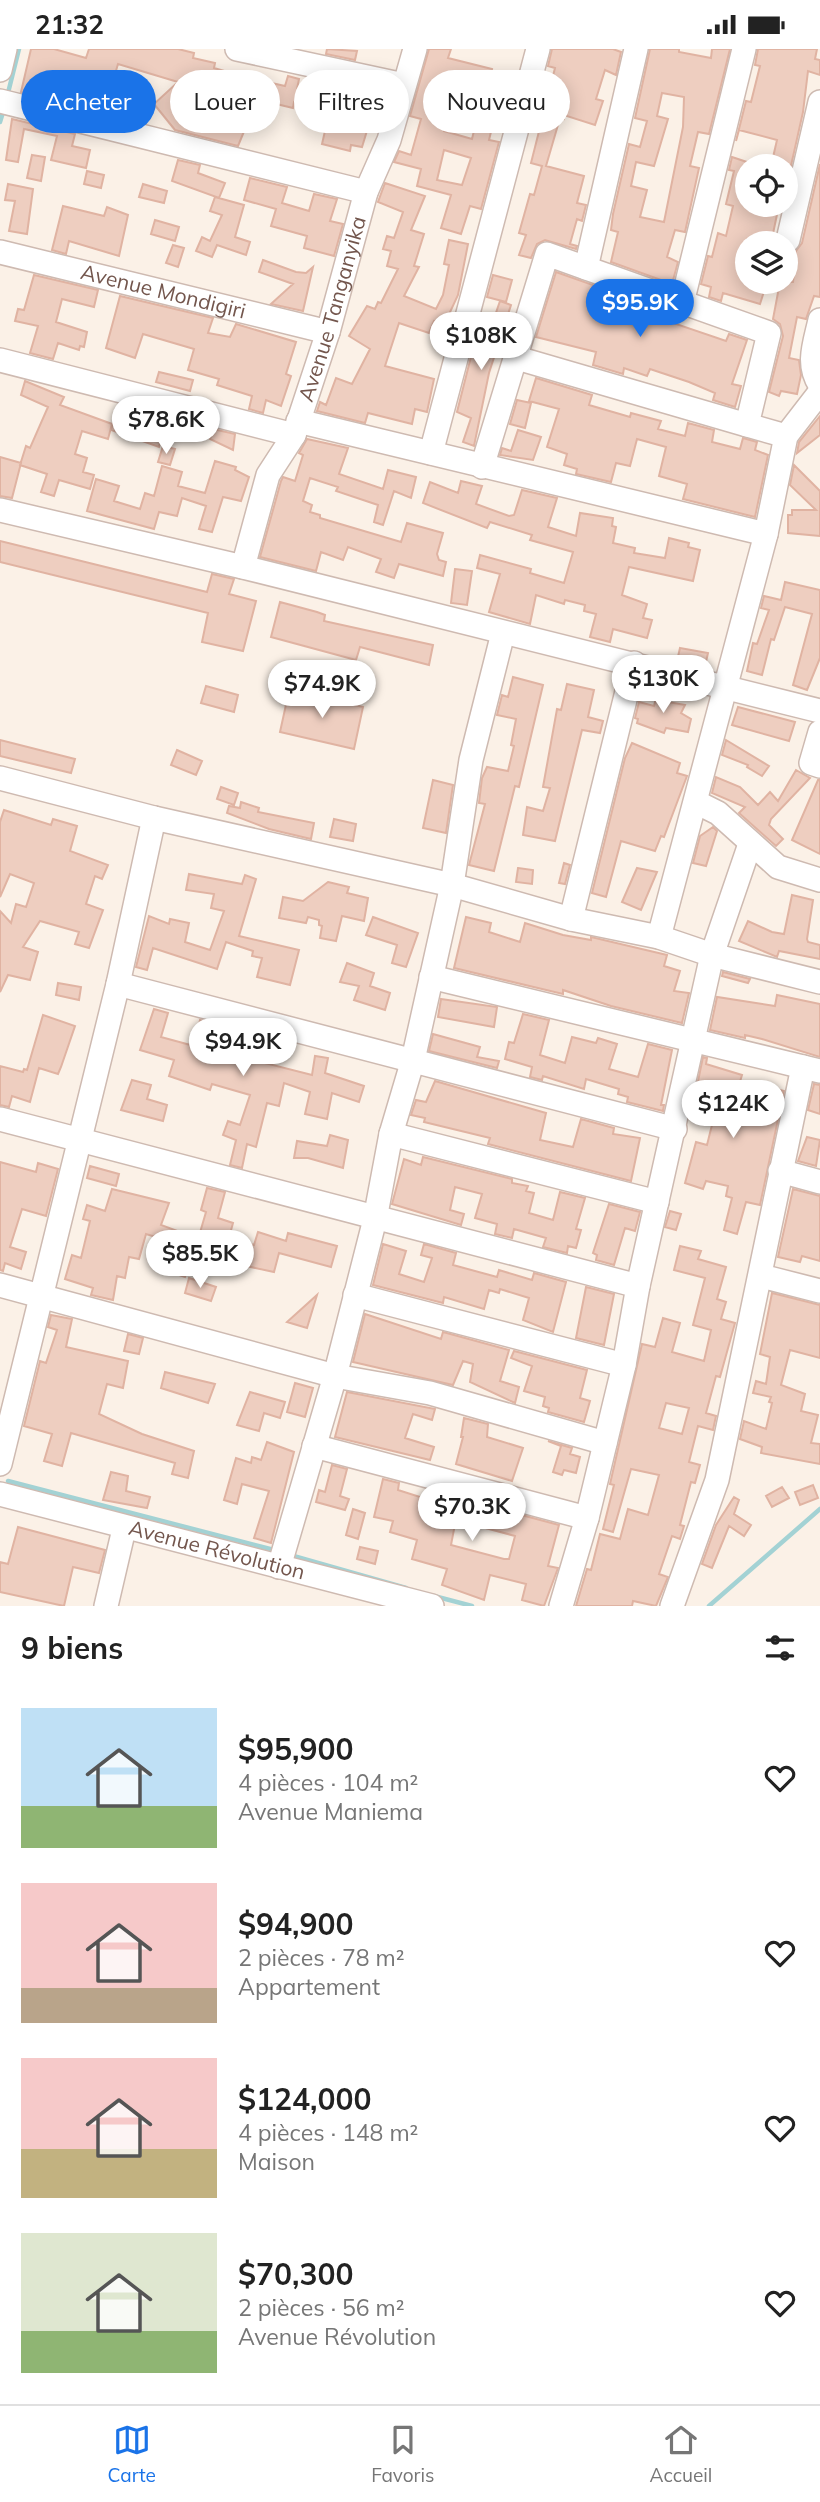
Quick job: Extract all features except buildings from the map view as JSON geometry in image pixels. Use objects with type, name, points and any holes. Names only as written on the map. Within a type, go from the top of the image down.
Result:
[{"type":"street","points":[[0,70],[5,49]]},
{"type":"street","points":[[237,49],[334,70]]},
{"type":"street","name":"Avenue Tanganyika","points":[[409,70],[415,49]]},
{"type":"street","points":[[431,453],[538,49]]},
{"type":"street","points":[[586,268],[636,49]]},
{"type":"street","points":[[682,303],[744,49]]},
{"type":"street","points":[[0,101],[366,192]]},
{"type":"street","points":[[790,231],[820,102]]},
{"type":"street","name":"Avenue Tanganyika","points":[[243,567],[268,475],[296,428],[328,332],[366,192],[391,133]]},
{"type":"street","name":"Avenue Mondigiri","points":[[0,252],[328,332]]},
{"type":"street","points":[[482,467],[547,254],[769,333],[747,425]]},
{"type":"street","points":[[820,320],[811,359],[813,374],[820,385]]},
{"type":"street","points":[[517,358],[786,436]]},
{"type":"street","points":[[0,360],[296,428],[431,453],[766,534]]},
{"type":"street","points":[[659,937],[766,534],[786,436],[820,392]]},
{"type":"street","points":[[0,510],[243,567],[820,711]]},
{"type":"street","points":[[279,1567],[335,1375],[374,1219],[391,1134],[413,1060],[452,885],[471,760],[503,633]]},
{"type":"street","points":[[571,919],[634,663]]},
{"type":"street","points":[[820,732],[811,763],[820,766]]},
{"type":"street","points":[[0,778],[154,818],[452,885],[571,919],[659,937],[712,955],[820,982]]},
{"type":"street","points":[[696,802],[718,813],[778,867],[820,880]]},
{"type":"street","points":[[0,1464],[118,984],[154,818]]},
{"type":"street","points":[[561,1606],[587,1518],[624,1365],[638,1286],[712,955],[750,844]]},
{"type":"street","points":[[431,977],[812,1069],[780,1171],[761,1276],[717,1480],[672,1606]]},
{"type":"street","points":[[118,984],[675,1129]]},
{"type":"street","points":[[0,1119],[638,1286]]},
{"type":"street","points":[[391,1134],[657,1202]]},
{"type":"street","points":[[780,1171],[820,1182]]},
{"type":"street","points":[[761,1276],[820,1291]]},
{"type":"street","points":[[0,1285],[335,1375],[430,1393],[605,1443]]},
{"type":"street","points":[[355,1295],[624,1365]]},
{"type":"street","points":[[314,1446],[587,1518]]},
{"type":"street","name":"Avenue Révolution","points":[[0,1494],[432,1606]]},
{"type":"street","points":[[106,1606],[124,1528]]},
{"type":"waterway","points":[[7,97],[19,49]]},
{"type":"waterway","points":[[0,122],[4,109]]},
{"type":"waterway","points":[[8,1481],[278,1551]]},
{"type":"waterway","points":[[709,1606],[820,1509]]},
{"type":"waterway","points":[[290,1555],[406,1588]]},
{"type":"waterway","points":[[434,1596],[472,1606]]}]
